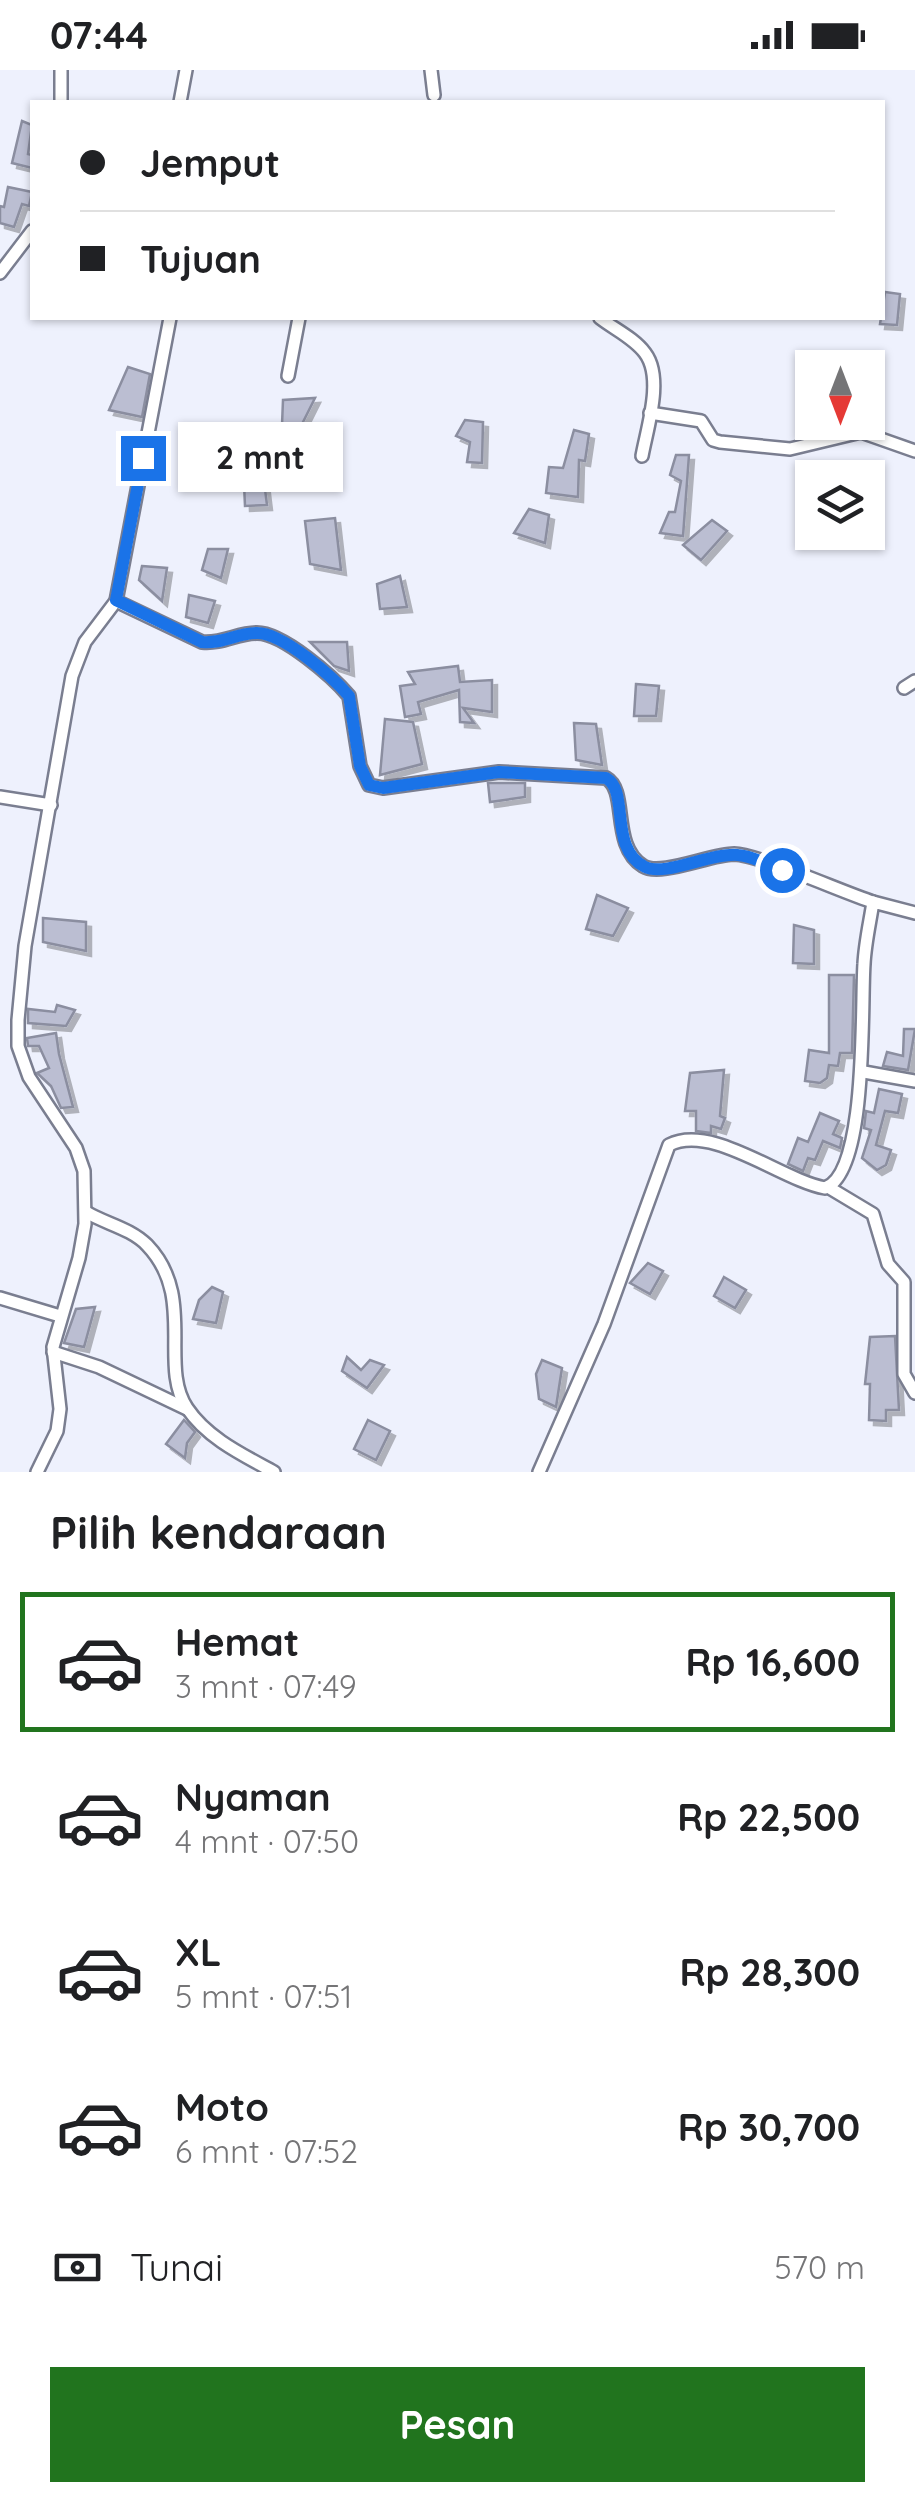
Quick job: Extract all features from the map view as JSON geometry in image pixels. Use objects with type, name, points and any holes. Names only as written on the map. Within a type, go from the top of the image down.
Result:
[{"type":"street","points":[[61,70],[61,100]]},
{"type":"street","points":[[180,100],[186,70]]},
{"type":"street","points":[[431,70],[434,95]]},
{"type":"street","points":[[0,274],[30,235]]},
{"type":"street","points":[[37,1472],[58,1431],[60,1409],[53,1352],[60,1316],[76,1278],[86,1212],[84,1171],[76,1148],[29,1077],[18,1046],[25,946],[78,656],[116,600],[170,320]]},
{"type":"street","points":[[288,376],[299,320]]},
{"type":"street","points":[[603,320],[635,342],[650,362],[650,413],[642,456]]},
{"type":"street","points":[[650,413],[701,422],[716,442],[790,448],[862,432],[915,451]]},
{"type":"street","points":[[116,600],[202,642],[217,643],[254,633],[280,640],[349,696],[360,766],[369,785],[383,788],[499,772],[606,778],[616,788],[621,833],[632,856],[643,866],[660,869],[736,854],[915,913]]},
{"type":"street","points":[[0,798],[51,804]]},
{"type":"street","points":[[828,1186],[840,1176],[864,1072],[862,998],[874,902]]},
{"type":"street","points":[[864,1072],[915,1081]]},
{"type":"street","points":[[539,1472],[604,1324],[669,1145],[684,1139],[706,1141],[814,1186],[828,1186],[873,1214],[888,1264],[901,1278],[904,1374],[915,1393]]},
{"type":"street","points":[[86,1212],[130,1231],[158,1260],[173,1293],[177,1383],[187,1409]]},
{"type":"street","points":[[901,1278],[915,1275]]},
{"type":"street","points":[[0,1298],[60,1316]]},
{"type":"street","points":[[53,1352],[100,1367],[187,1409],[214,1436],[274,1472]]},
{"type":"building","points":[[22,121],[30,124],[30,168],[12,163]]},
{"type":"building","points":[[8,187],[30,192],[29,206],[22,204],[14,227],[0,223],[0,206],[4,207]]},
{"type":"building","points":[[885,292],[900,294],[897,325],[880,324],[885,320]]},
{"type":"building","points":[[128,367],[150,374],[142,417],[109,410]]},
{"type":"building","points":[[315,398],[299,430],[282,425],[283,400]]},
{"type":"building","points":[[465,420],[483,422],[482,463],[467,462],[470,442],[456,436]]},
{"type":"building","points":[[574,430],[589,434],[585,461],[579,460],[578,497],[546,493],[549,467],[563,468]]},
{"type":"building","points":[[676,455],[689,455],[683,536],[660,533],[669,512],[675,512],[681,481],[670,475]]},
{"type":"building","points":[[263,473],[267,505],[245,506],[244,484]]},
{"type":"building","points":[[529,509],[549,515],[545,543],[514,533]]},
{"type":"building","points":[[335,518],[341,570],[310,564],[305,521]]},
{"type":"building","points":[[712,520],[727,531],[701,560],[683,545]]},
{"type":"building","points":[[208,549],[228,549],[221,578],[202,570]]},
{"type":"building","points":[[142,566],[167,568],[162,601],[139,580]]},
{"type":"building","points":[[400,576],[407,607],[380,609],[377,584]]},
{"type":"building","points":[[189,595],[215,601],[208,623],[186,617]]},
{"type":"building","points":[[310,642],[347,642],[349,671],[334,666]]},
{"type":"building","points":[[458,666],[460,682],[492,680],[492,712],[463,708],[474,723],[460,722],[459,690],[418,702],[421,714],[405,717],[400,686],[415,684],[408,672]]},
{"type":"building","points":[[636,684],[659,686],[656,716],[634,716]]},
{"type":"building","points":[[385,719],[413,722],[422,764],[380,775]]},
{"type":"building","points":[[574,723],[596,724],[602,765],[576,760]]},
{"type":"building","points":[[488,783],[525,783],[525,797],[490,802]]},
{"type":"building","points":[[597,895],[628,908],[613,936],[586,929]]},
{"type":"building","points":[[43,918],[86,922],[86,951],[43,942]]},
{"type":"building","points":[[794,925],[814,930],[814,964],[793,963]]},
{"type":"building","points":[[829,975],[854,975],[852,1053],[840,1053],[838,1066],[829,1065],[827,1078],[820,1083],[805,1081],[809,1050],[829,1053]]},
{"type":"building","points":[[57,1005],[75,1010],[66,1026],[28,1023],[28,1009],[55,1012]]},
{"type":"building","points":[[904,1029],[915,1029],[908,1070],[883,1066],[887,1052],[903,1056]]},
{"type":"building","points":[[56,1033],[73,1107],[61,1108],[51,1086],[37,1073],[49,1068],[39,1046],[28,1046],[27,1038]]},
{"type":"building","points":[[724,1070],[720,1116],[725,1118],[721,1129],[711,1126],[711,1133],[696,1131],[696,1111],[685,1111],[690,1073]]},
{"type":"building","points":[[879,1089],[902,1094],[898,1113],[885,1111],[876,1145],[891,1150],[886,1165],[877,1170],[862,1158],[871,1130],[864,1128],[866,1111],[874,1113]]},
{"type":"building","points":[[820,1113],[839,1121],[833,1134],[842,1138],[840,1148],[823,1141],[815,1160],[808,1158],[803,1171],[788,1164],[798,1138],[808,1142]]},
{"type":"building","points":[[648,1263],[663,1271],[650,1294],[630,1283]]},
{"type":"building","points":[[724,1277],[746,1290],[735,1308],[714,1296]]},
{"type":"building","points":[[212,1287],[223,1292],[216,1323],[193,1319],[199,1300]]},
{"type":"building","points":[[95,1307],[84,1347],[64,1343],[76,1309]]},
{"type":"building","points":[[895,1336],[899,1410],[886,1410],[886,1421],[869,1420],[870,1384],[865,1384],[870,1337]]},
{"type":"building","points":[[347,1357],[361,1370],[370,1360],[384,1365],[367,1388],[342,1371]]},
{"type":"building","points":[[542,1360],[562,1368],[556,1407],[539,1399],[536,1374]]},
{"type":"building","points":[[184,1420],[195,1432],[187,1443],[185,1458],[166,1444]]},
{"type":"building","points":[[368,1420],[390,1431],[376,1460],[354,1449]]},
{"type":"route","points":[[143,458],[116,600],[138,615],[202,642],[217,643],[254,633],[280,640],[349,696],[360,766],[369,785],[383,788],[499,772],[606,778],[616,788],[621,833],[632,856],[643,866],[660,869],[736,854],[782,870]]}]
